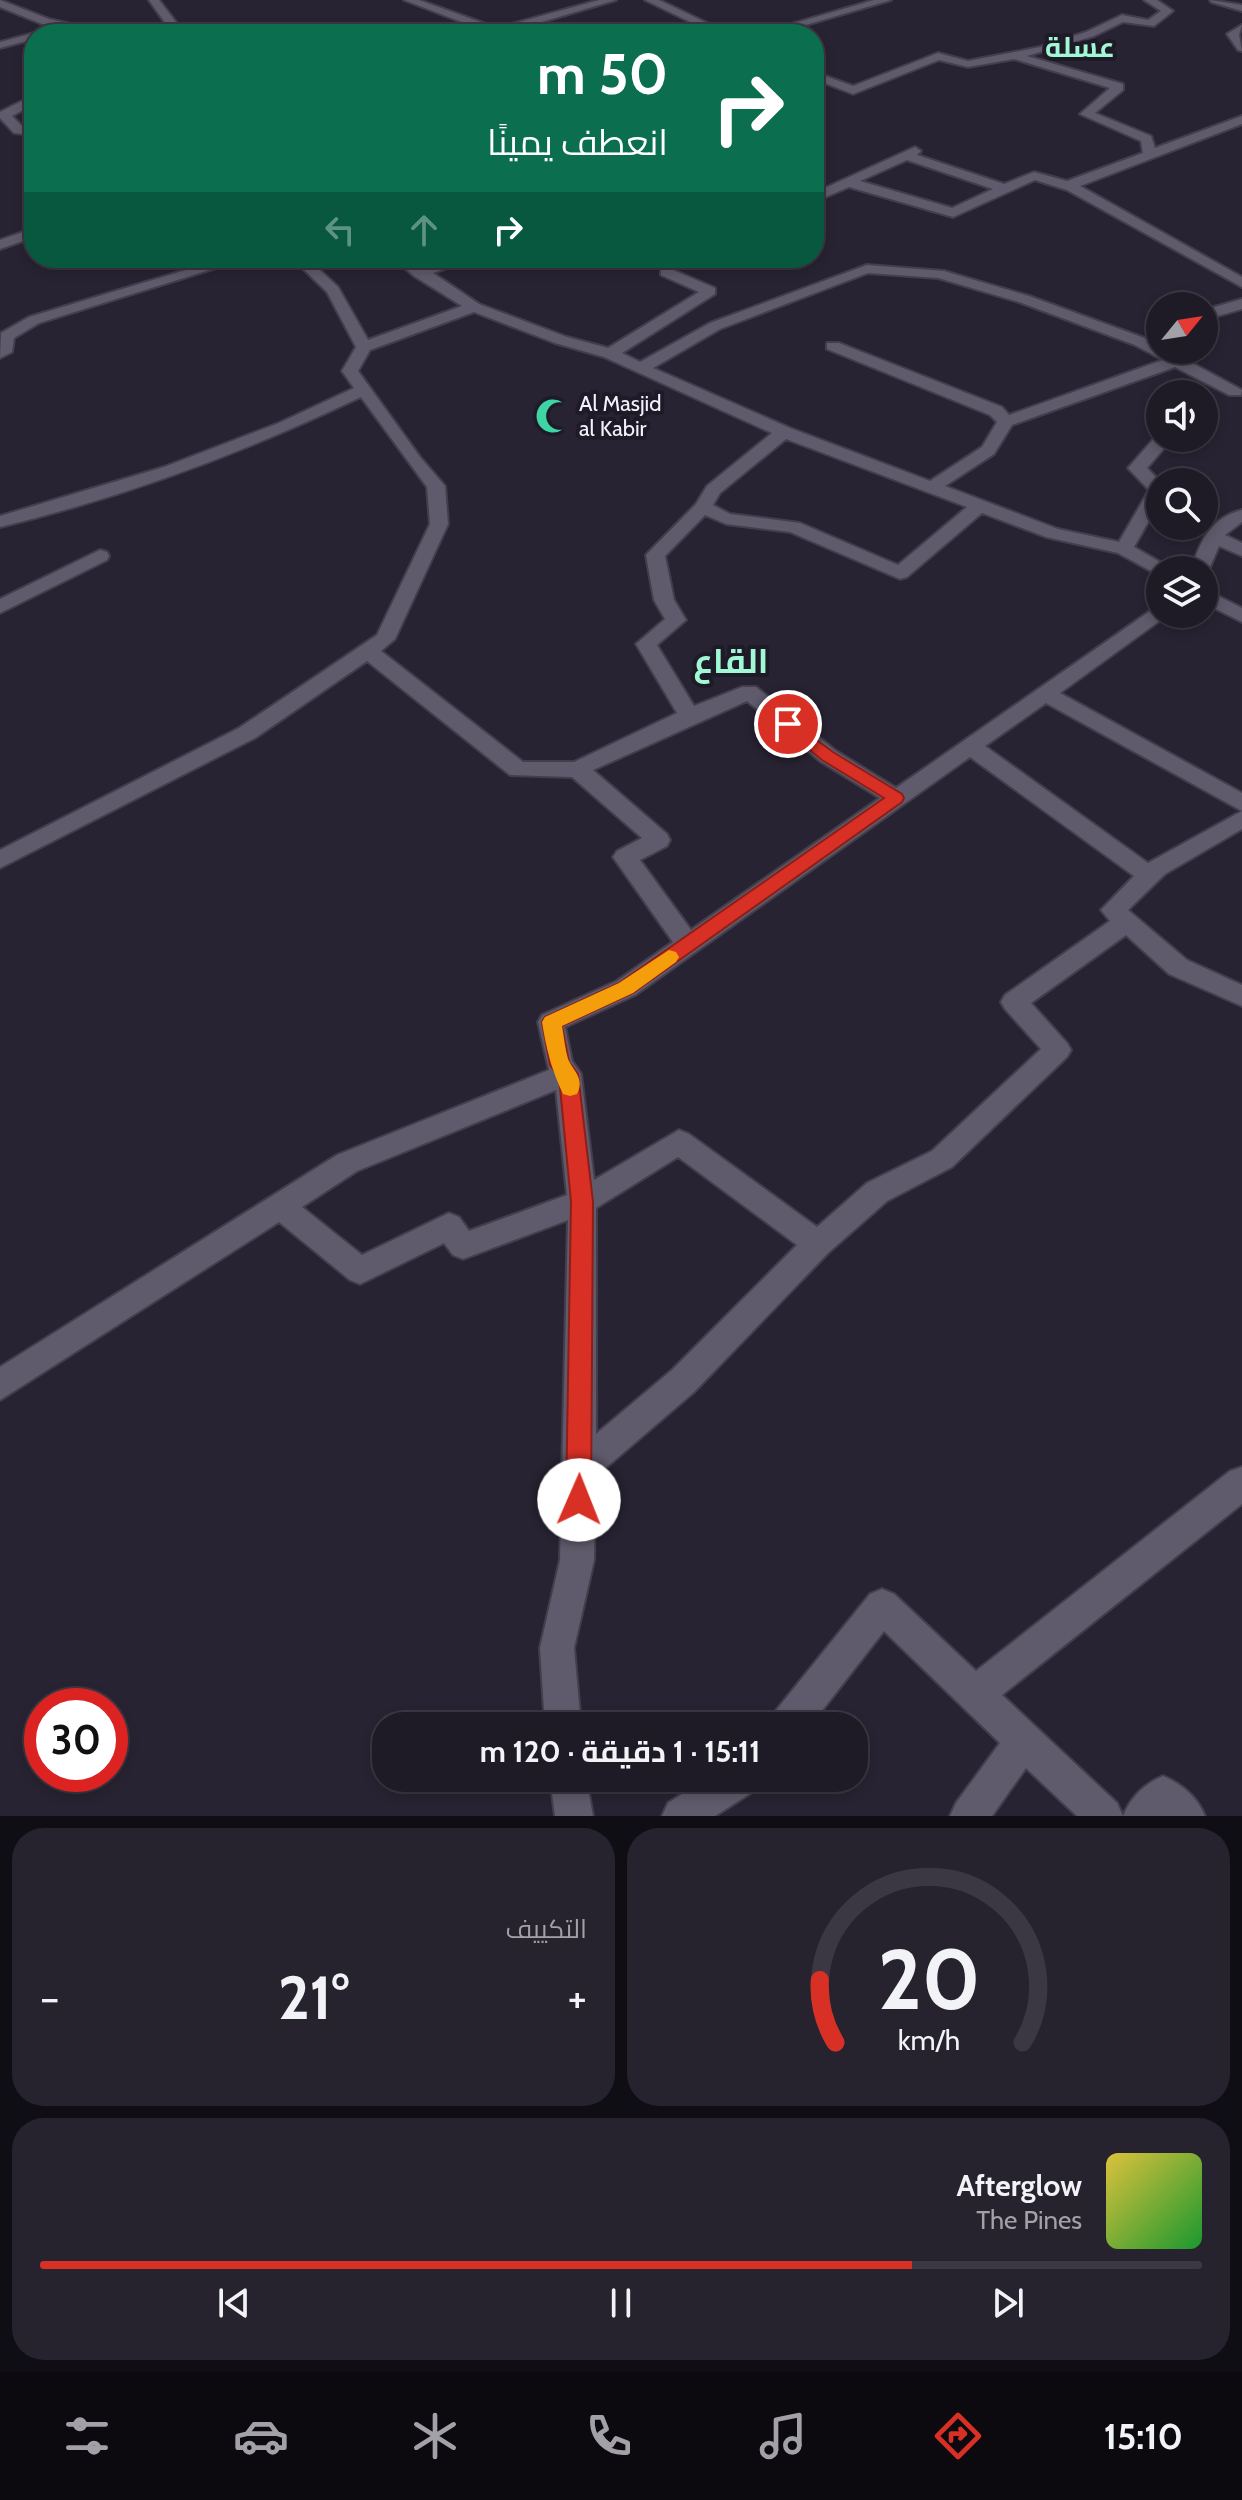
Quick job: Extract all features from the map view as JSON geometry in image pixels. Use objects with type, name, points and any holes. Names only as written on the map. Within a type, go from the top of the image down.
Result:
[{"type":"street","points":[[154,0],[172,24]]},
{"type":"street","points":[[409,0],[472,24]]},
{"type":"street","points":[[527,24],[611,0]]},
{"type":"street","points":[[650,0],[702,24]]},
{"type":"street","points":[[799,24],[886,0]]},
{"type":"street","points":[[824,79],[853,90],[938,56],[968,64],[1042,50],[1090,34],[1122,18],[1150,24],[1168,11],[1149,0]]},
{"type":"street","points":[[1215,0],[1242,8]]},
{"type":"street","points":[[0,3],[31,24]]},
{"type":"street","points":[[1242,28],[1233,34],[1242,48]]},
{"type":"street","points":[[0,45],[24,38]]},
{"type":"street","points":[[1012,56],[1119,87],[1086,114],[1147,139],[1150,155]]},
{"type":"street","points":[[24,104],[2,115],[18,130],[24,130]]},
{"type":"street","points":[[1073,187],[1069,185],[1242,120]]},
{"type":"street","points":[[824,193],[910,153],[1005,189]]},
{"type":"street","points":[[848,182],[953,213],[1034,176],[1073,187],[1242,283]]},
{"type":"street","points":[[0,245],[24,234]]},
{"type":"street","points":[[0,353],[4,352],[6,336],[34,320],[168,273],[192,268]]},
{"type":"street","points":[[310,268],[333,290],[364,347]]},
{"type":"street","points":[[413,268],[474,307],[561,340],[610,354],[784,432],[1053,533],[1124,549],[1146,562]]},
{"type":"street","points":[[419,273],[435,268]]},
{"type":"street","points":[[641,368],[715,326],[867,269],[939,274],[1010,295],[1146,345]]},
{"type":"street","points":[[610,354],[710,291],[666,272]]},
{"type":"street","points":[[1218,311],[1242,304]]},
{"type":"street","points":[[0,860],[247,733],[385,639],[439,524],[436,486],[414,461],[350,371],[364,347],[474,307]]},
{"type":"street","points":[[833,346],[996,411],[1006,422]]},
{"type":"street","points":[[932,487],[988,450],[1006,422],[1168,364]]},
{"type":"street","points":[[1182,364],[1235,392]]},
{"type":"street","points":[[0,522],[170,471],[285,427],[363,390]]},
{"type":"street","points":[[689,716],[646,644],[676,620],[664,600],[655,555],[703,507],[713,490],[784,432]]},
{"type":"street","points":[[1124,549],[1158,489],[1137,468],[1151,452]]},
{"type":"street","points":[[703,507],[726,519],[794,527],[900,573],[980,505]]},
{"type":"street","points":[[1218,531],[1242,515]]},
{"type":"street","points":[[1218,539],[1242,550]]},
{"type":"street","points":[[0,607],[28,590],[100,556]]},
{"type":"street","points":[[1218,603],[1242,616]]},
{"type":"street","points":[[562,1712],[557,1648],[577,1560],[582,1202],[568,1074],[560,1065],[551,1022],[626,988],[1146,623]]},
{"type":"street","points":[[368,651],[518,770],[577,769],[689,716],[749,692],[828,756],[896,798]]},
{"type":"street","points":[[1044,693],[1242,803]]},
{"type":"street","points":[[970,746],[1150,876]]},
{"type":"street","points":[[577,769],[659,840],[625,857],[688,944]]},
{"type":"street","points":[[1242,819],[1150,876],[1113,910],[1178,967],[1242,996]]},
{"type":"street","points":[[579,1470],[683,1381],[818,1244],[877,1192],[942,1159],[1058,1050],[1014,1002],[1127,922]]},
{"type":"street","points":[[0,1385],[347,1163],[568,1074]]},
{"type":"street","points":[[279,1205],[360,1271],[449,1226],[463,1246],[582,1202],[679,1142],[818,1244]]},
{"type":"street","points":[[975,1694],[1242,1483]]},
{"type":"street","points":[[798,1712],[882,1606],[1104,1816]]},
{"type":"street","points":[[969,1816],[1024,1741]]},
{"type":"street","points":[[570,1792],[574,1816]]},
{"type":"street","points":[[681,1816],[719,1792]]},
{"type":"street","points":[[1142,1816],[1163,1795],[1186,1816]]},
{"type":"slow traffic","points":[[570,1088],[568,1074],[560,1065],[551,1022],[626,988],[669,957]]},
{"type":"place","name":"Al Masjid al Kabir","points":[[553,416]]},
{"type":"district","name":"عسلة","points":[[1080,47]]},
{"type":"district","name":"القاع","points":[[731,661]]},
{"type":"route","points":[[579,1500],[582,1202],[568,1074],[560,1065],[551,1022],[626,988],[896,798],[828,756],[788,724]]}]
